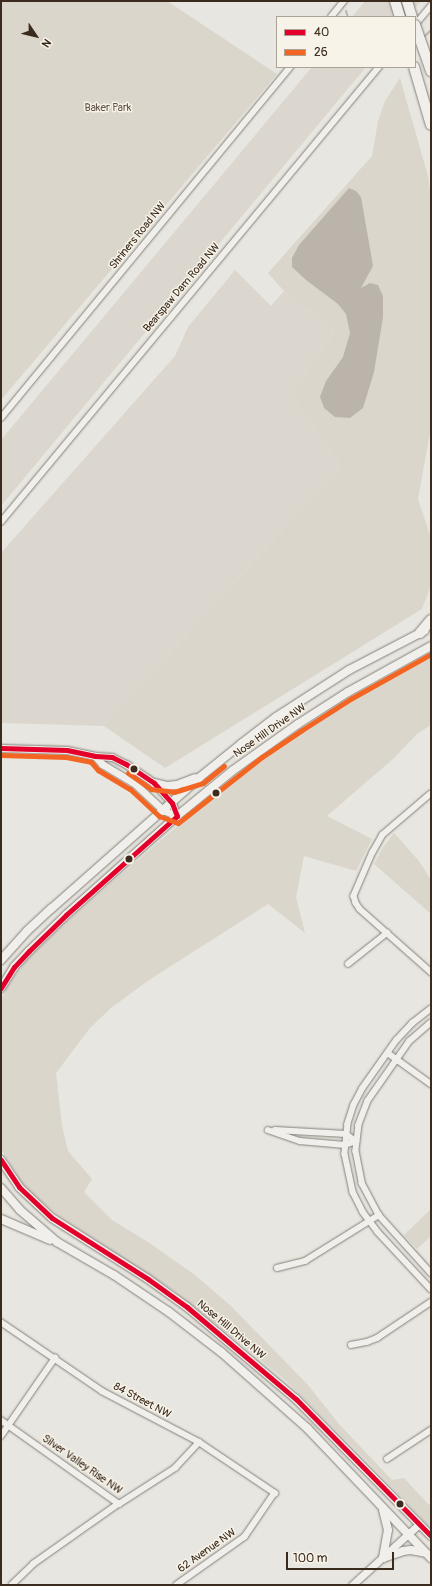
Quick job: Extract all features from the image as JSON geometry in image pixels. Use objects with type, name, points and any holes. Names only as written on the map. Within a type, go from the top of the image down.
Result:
[{"type":"highway","points":[[395,1],[400,16]]},
{"type":"highway","points":[[407,1],[412,16]]},
{"type":"highway","points":[[416,28],[431,71]]},
{"type":"highway","points":[[414,68],[431,125]]},
{"type":"highway","points":[[420,633],[431,620]]},
{"type":"main road","name":"Nose Hill Drive NW","points":[[1,960],[32,926],[200,777],[241,744],[308,696],[376,654],[431,627]]},
{"type":"main road","name":"Nose Hill Drive NW","points":[[1,988],[14,968],[66,914],[177,816],[253,755],[298,724],[379,674],[431,646]]},
{"type":"main road","points":[[154,783],[166,786],[177,785],[200,777]]},
{"type":"main road","name":"Nose Hill Drive NW","points":[[1,1160],[19,1187],[52,1218],[148,1279],[187,1307],[231,1343],[300,1404],[431,1536]]},
{"type":"main road","points":[[1,1188],[20,1210],[57,1242]]},
{"type":"main road","points":[[1,1218],[57,1242],[114,1275],[163,1308],[221,1352],[307,1428],[429,1556]]},
{"type":"main road","points":[[383,1508],[388,1530],[383,1558],[411,1550],[429,1556]]},
{"type":"street","points":[[332,16],[344,1]]},
{"type":"street","points":[[416,24],[431,6]]},
{"type":"street","name":"Shriners Road NW","points":[[1,418],[289,68]]},
{"type":"street","name":"Bearspaw Dam Road NW","points":[[1,522],[378,68]]},
{"type":"street","points":[[1,748],[67,750],[95,756],[112,757],[126,764],[154,783],[172,803],[177,816]]},
{"type":"street","points":[[95,756],[102,764],[134,783],[163,810],[177,816]]},
{"type":"street","points":[[431,794],[383,835],[373,852],[355,893],[357,906],[431,972]]},
{"type":"street","points":[[348,964],[387,933]]},
{"type":"street","points":[[431,1009],[408,1028],[388,1053],[358,1096],[348,1124],[345,1145],[346,1166],[353,1192],[369,1221],[431,1289]]},
{"type":"street","points":[[431,1023],[410,1041],[366,1106],[359,1124],[356,1141],[357,1159],[362,1183],[379,1215],[431,1274]]},
{"type":"street","points":[[388,1053],[431,1084]]},
{"type":"street","points":[[268,1130],[346,1134],[356,1141],[345,1145],[300,1141],[268,1130]]},
{"type":"street","points":[[277,1268],[304,1261],[379,1215]]},
{"type":"street","points":[[351,1345],[367,1342],[377,1338],[431,1302]]},
{"type":"street","name":"84 Street NW","points":[[1,1322],[102,1391],[199,1442],[275,1493]]},
{"type":"street","points":[[1,1436],[55,1358]]},
{"type":"street","name":"Silver Valley Rise NW","points":[[1,1420],[119,1504],[34,1564],[12,1585]]},
{"type":"street","points":[[386,1459],[431,1430]]},
{"type":"street","points":[[119,1504],[175,1468],[199,1442]]},
{"type":"street","name":"62 Avenue NW","points":[[177,1585],[245,1537],[275,1493]]},
{"type":"street","points":[[352,1585],[419,1524]]},
{"type":"shaded area","points":[[365,1],[421,1],[408,16],[353,16]]},
{"type":"shaded area","points":[[311,68],[365,68],[1,506],[1,440]]},
{"type":"shaded area","points":[[349,188],[356,191],[361,197],[373,266],[361,288],[370,283],[378,285],[383,296],[383,317],[374,372],[363,408],[350,418],[335,417],[324,408],[320,397],[326,381],[343,357],[350,333],[346,314],[338,304],[306,280],[292,267],[292,258],[299,245]]},
{"type":"shaded area","points":[[235,270],[271,306],[284,291],[335,331],[298,384],[302,411],[341,466],[104,726],[1,723],[1,553],[175,356],[188,327]]},
{"type":"green space","name":"Baker Park","points":[[1,1],[167,1],[277,74],[1,400]]},
{"type":"green space","points":[[400,78],[428,176],[431,196],[431,427],[418,499],[431,538],[431,585],[422,609],[165,768],[104,726],[341,466],[302,411],[296,392],[298,384],[335,331],[284,291],[268,273],[372,156],[378,121],[385,101]]},
{"type":"green space","points":[[431,652],[431,725],[418,733],[393,759],[327,816],[372,839],[356,871],[304,856],[296,897],[305,933],[268,904],[149,980],[111,1008],[90,1028],[56,1073],[62,1125],[68,1151],[92,1179],[84,1192],[112,1220],[148,1242],[195,1275],[231,1306],[308,1385],[339,1424],[392,1480],[404,1478],[429,1505],[431,1504],[431,1528],[368,1462],[284,1379],[173,1290],[59,1216],[24,1186],[1,1149],[1,1000],[8,985],[26,961],[67,921],[259,756],[338,704]]},
{"type":"green space","points":[[394,833],[419,861],[431,880],[431,914],[374,864],[382,849]]},
{"type":"green space","points":[[431,1209],[431,1236],[417,1249],[404,1235]]},
{"type":"waterway","points":[[346,11],[348,16]]},
{"type":"waterway","points":[[423,38],[431,30]]},
{"type":"transit line","name":"26","points":[[1,755],[66,757],[91,762],[98,770],[130,789],[159,816],[178,823],[262,757],[302,730],[352,698],[431,654]]},
{"type":"transit line","name":"40","points":[[1,748],[67,750],[95,756],[112,757],[126,764],[154,783],[172,803],[177,816],[66,915],[29,951],[14,967],[1,988]]},
{"type":"transit line","name":"26","points":[[128,773],[151,789],[174,792],[203,783],[224,766]]},
{"type":"transit line","name":"40","points":[[1,1160],[19,1187],[52,1218],[148,1279],[187,1307],[296,1399],[431,1536]]}]
